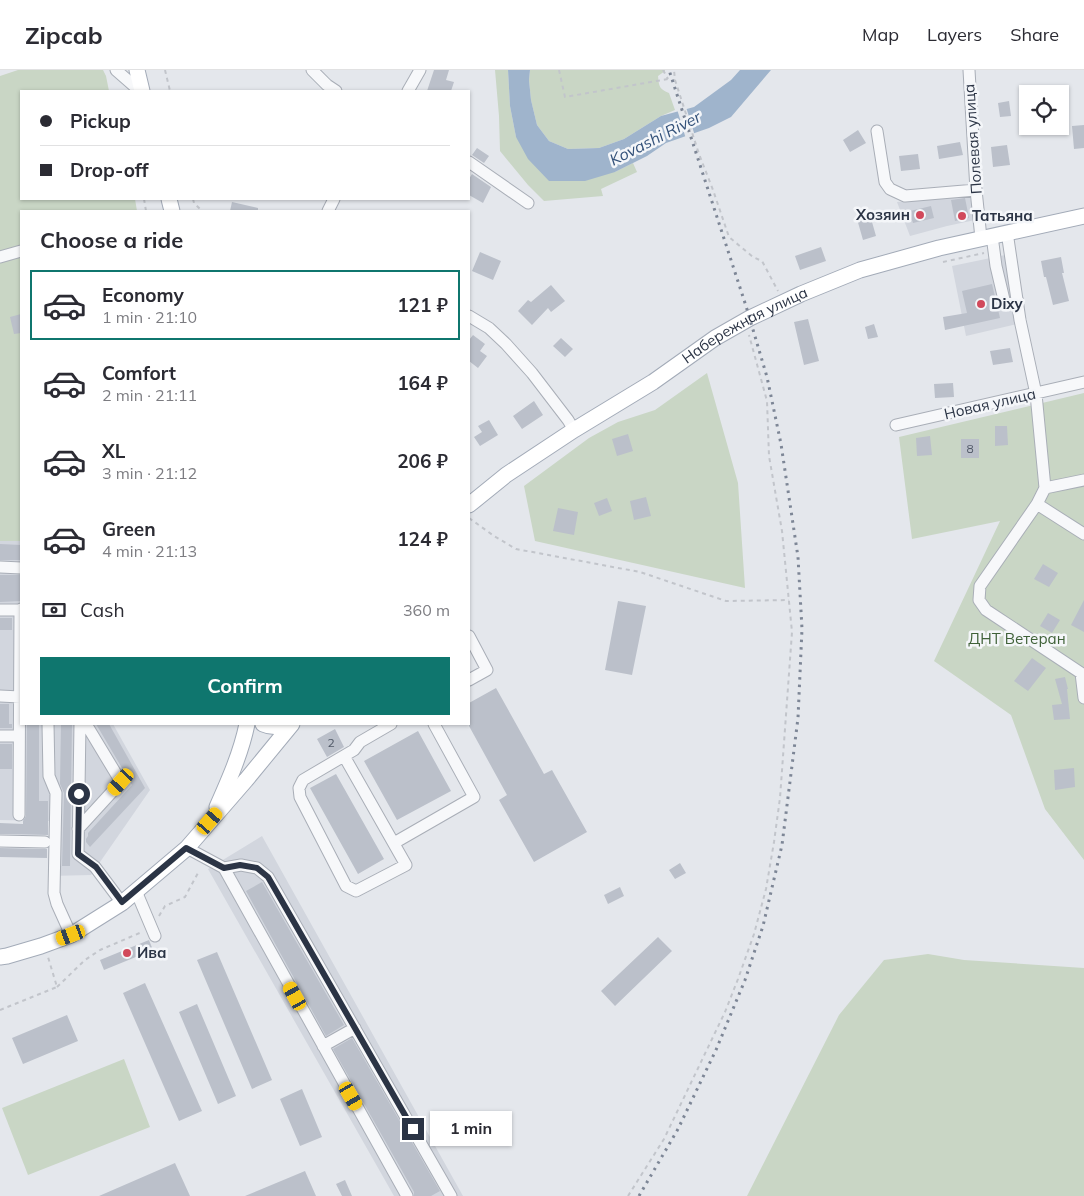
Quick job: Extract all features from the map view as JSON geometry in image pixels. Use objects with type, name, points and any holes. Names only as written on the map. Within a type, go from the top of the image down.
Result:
[{"type":"main road","points":[[137,70],[141,90]]},
{"type":"main road","name":"Набережная улица","points":[[470,504],[506,475],[574,430],[653,382],[715,338],[750,318],[801,294],[860,270],[1084,216]]},
{"type":"main road","points":[[210,821],[231,774],[247,725]]},
{"type":"main road","points":[[266,725],[272,727],[282,725]]},
{"type":"main road","points":[[0,957],[41,946],[71,935],[136,891],[186,848],[291,725]]},
{"type":"street","points":[[116,70],[140,90]]},
{"type":"street","points":[[312,70],[334,90]]},
{"type":"street","points":[[409,90],[420,70]]},
{"type":"street","name":"Полевая улица","points":[[969,70],[976,190],[993,239]]},
{"type":"street","points":[[877,131],[885,182],[890,189],[904,196],[976,190]]},
{"type":"street","points":[[470,163],[528,203]]},
{"type":"street","points":[[993,239],[996,266],[1005,304],[1018,302]]},
{"type":"street","points":[[993,239],[1018,302],[1036,394],[1046,488],[980,586],[979,600],[986,610],[1083,673],[1084,698]]},
{"type":"street","points":[[0,257],[20,251]]},
{"type":"street","points":[[470,317],[488,328],[519,358],[574,430]]},
{"type":"street","name":"Новая улица","points":[[896,425],[1084,382]]},
{"type":"street","points":[[1046,488],[1084,480]]},
{"type":"street","points":[[1037,504],[1084,534]]},
{"type":"street","points":[[0,567],[20,568]]},
{"type":"street","points":[[0,610],[20,609]]},
{"type":"street","points":[[470,643],[487,670],[470,679]]},
{"type":"street","points":[[0,696],[20,697],[19,815]]},
{"type":"street","points":[[48,725],[49,776],[56,794],[54,893],[71,935]]},
{"type":"street","points":[[80,725],[78,854],[96,867],[122,902]]},
{"type":"street","points":[[78,829],[121,782],[87,725]]},
{"type":"street","points":[[344,756],[406,864],[356,891],[346,886],[300,798],[299,788],[303,780],[354,750],[360,742],[389,725]]},
{"type":"street","points":[[394,843],[474,797],[435,725]]},
{"type":"street","points":[[0,736],[19,736]]},
{"type":"street","points":[[0,841],[44,842]]},
{"type":"street","points":[[186,848],[224,868],[407,1196]]},
{"type":"street","points":[[224,868],[240,865],[257,868],[268,877],[451,1196]]},
{"type":"street","points":[[136,891],[153,932]]},
{"type":"street","points":[[323,1046],[355,1028]]},
{"type":"path","points":[[165,70],[170,90]]},
{"type":"path","points":[[559,70],[565,97],[668,79],[675,80]]},
{"type":"path","points":[[663,70],[668,79]]},
{"type":"path","points":[[674,70],[675,80],[699,154],[729,237],[762,261],[781,295]]},
{"type":"path","points":[[193,200],[201,210]]},
{"type":"path","points":[[943,262],[993,239]]},
{"type":"path","points":[[628,1196],[664,1139],[724,1012],[754,934],[766,889],[774,842],[780,798],[792,632],[782,531],[769,456],[767,400],[747,329]]},
{"type":"path","points":[[470,519],[516,549],[640,572],[726,601],[789,600]]},
{"type":"path","points":[[0,1010],[57,987],[85,960],[100,950],[153,932],[165,906],[184,896],[198,873]]},
{"type":"path","points":[[47,954],[57,987]]},
{"type":"shaded area","points":[[969,192],[975,220],[910,236],[897,202],[941,198]]},
{"type":"shaded area","points":[[1005,255],[1017,324],[966,336],[952,266]]},
{"type":"shaded area","points":[[0,541],[20,541],[20,725],[114,725],[150,790],[91,875],[48,876],[49,821],[0,820]]},
{"type":"shaded area","points":[[262,836],[463,1196],[394,1196],[208,869]]},
{"type":"green space","points":[[18,70],[103,70],[109,90],[20,90],[20,200],[135,200],[137,210],[20,210],[20,541],[0,541],[0,76]]},
{"type":"green space","points":[[495,70],[508,70],[510,106],[516,137],[615,172],[633,163],[637,172],[601,189],[603,196],[544,201],[500,151]]},
{"type":"green space","points":[[530,70],[665,70],[658,76],[659,85],[669,93],[675,110],[661,116],[624,139],[599,148],[568,149],[549,141],[537,125],[531,100]]},
{"type":"green space","points":[[707,373],[738,483],[745,588],[535,541],[524,486],[589,438],[618,422],[655,410]]},
{"type":"green space","name":"ДНТ Ветеран","points":[[1084,393],[1084,860],[1045,809],[1011,715],[934,661],[1000,521],[912,539],[899,437]]},
{"type":"green space","points":[[928,954],[964,960],[1084,968],[1084,1196],[747,1196],[839,1015],[884,960]]},
{"type":"green space","points":[[124,1059],[150,1127],[28,1175],[2,1108]]},
{"type":"water","name":"Kovashi River","points":[[508,70],[530,70],[531,100],[537,125],[549,141],[568,149],[599,148],[624,139],[661,116],[694,107],[731,80],[740,70],[771,70],[731,117],[709,128],[666,143],[647,156],[615,172],[585,181],[549,181],[528,159],[516,137],[510,106]]},
{"type":"pier","points":[[686,107],[695,136],[686,139],[677,109]]},
{"type":"building","points":[[434,70],[449,70],[446,80],[454,82],[451,90],[427,90]]},
{"type":"building","points":[[1009,101],[1011,116],[1000,117],[998,103]]},
{"type":"building","points":[[1084,125],[1084,148],[1074,149],[1072,126]]},
{"type":"building","points":[[858,130],[866,143],[850,152],[843,140]]},
{"type":"building","points":[[960,142],[963,155],[939,159],[937,146]]},
{"type":"building","points":[[1007,145],[1010,165],[993,167],[991,147]]},
{"type":"building","points":[[477,148],[489,156],[484,163],[472,155]]},
{"type":"building","points":[[918,154],[920,169],[901,171],[899,156]]},
{"type":"building","points":[[472,174],[491,187],[483,203],[470,196],[470,177]]},
{"type":"building","points":[[965,198],[969,218],[955,221],[951,200]]},
{"type":"building","points":[[232,202],[258,208],[258,210],[230,210]]},
{"type":"building","name":"Хозяин","points":[[931,206],[934,218],[913,223],[912,220],[908,221],[906,212]]},
{"type":"building","points":[[870,215],[876,236],[863,240],[857,219]]},
{"type":"building","points":[[821,247],[826,261],[800,270],[795,256]]},
{"type":"building","points":[[480,252],[501,261],[493,280],[472,271]]},
{"type":"building","points":[[1061,257],[1064,273],[1062,273],[1069,301],[1053,305],[1041,261]]},
{"type":"building","name":"Dixy","points":[[992,284],[1000,318],[945,330],[943,317],[967,313],[962,291]]},
{"type":"building","points":[[551,285],[565,301],[551,312],[548,308],[532,325],[518,311],[528,300],[531,302]]},
{"type":"building","points":[[20,314],[20,333],[14,334],[10,317]]},
{"type":"building","points":[[808,319],[819,361],[804,365],[794,322]]},
{"type":"building","points":[[874,324],[878,337],[868,339],[865,327]]},
{"type":"building","points":[[473,335],[485,344],[480,351],[487,356],[478,368],[470,362],[470,339]]},
{"type":"building","points":[[561,338],[573,349],[565,357],[553,346]]},
{"type":"building","points":[[1010,348],[1013,362],[993,365],[990,351]]},
{"type":"building","points":[[953,383],[954,397],[935,398],[934,384]]},
{"type":"building","points":[[534,401],[543,415],[522,429],[513,416]]},
{"type":"building","points":[[489,420],[498,435],[480,446],[474,437],[482,432],[478,426]]},
{"type":"building","points":[[995,426],[1007,426],[1008,445],[995,446]]},
{"type":"building","points":[[628,434],[633,451],[617,456],[612,439]]},
{"type":"building","points":[[930,436],[932,455],[917,456],[916,438]]},
{"type":"building","points":[[961,439],[979,439],[979,458],[961,458]]},
{"type":"building","points":[[646,497],[651,516],[634,520],[630,501]]},
{"type":"building","points":[[607,498],[612,511],[599,516],[594,503]]},
{"type":"building","points":[[558,508],[578,512],[574,535],[553,531]]},
{"type":"building","points":[[0,544],[20,545],[20,560],[0,560]]},
{"type":"building","points":[[1043,564],[1058,573],[1049,587],[1034,579]]},
{"type":"building","points":[[0,575],[20,575],[20,601],[0,602]]},
{"type":"building","points":[[1084,600],[1084,632],[1071,625]]},
{"type":"building","points":[[618,601],[646,606],[632,675],[605,670]]},
{"type":"building","points":[[1048,613],[1060,620],[1052,633],[1040,626]]},
{"type":"building","points":[[0,618],[12,618],[12,630],[0,630]]},
{"type":"building","points":[[1032,658],[1046,668],[1028,691],[1014,681]]},
{"type":"building","points":[[1065,677],[1068,689],[1070,719],[1054,720],[1052,705],[1062,704],[1055,679]]},
{"type":"building","points":[[496,688],[544,774],[552,770],[587,832],[534,862],[499,800],[507,795],[469,726],[470,702]]},
{"type":"building","points":[[0,704],[9,704],[9,724],[12,724],[12,728],[0,728]]},
{"type":"building","points":[[27,725],[39,725],[39,801],[48,801],[48,835],[0,834],[0,823],[23,824],[26,816]]},
{"type":"building","points":[[61,725],[72,725],[70,866],[62,866],[64,793],[60,784]]},
{"type":"building","points":[[97,725],[110,725],[145,788],[90,847],[86,842],[88,833],[132,785]]},
{"type":"building","points":[[335,729],[344,747],[327,757],[317,739]]},
{"type":"building","points":[[418,731],[451,791],[397,820],[364,761]]},
{"type":"building","points":[[0,744],[12,744],[12,769],[0,769]]},
{"type":"building","points":[[1074,768],[1075,787],[1055,790],[1054,770]]},
{"type":"building","points":[[336,774],[384,859],[358,874],[310,788]]},
{"type":"building","points":[[0,848],[47,849],[47,858],[0,857]]},
{"type":"building","points":[[680,863],[686,873],[675,879],[669,870]]},
{"type":"building","points":[[262,882],[344,1025],[326,1036],[246,891]]},
{"type":"building","points":[[620,887],[624,896],[608,904],[604,895]]},
{"type":"building","points":[[658,937],[672,951],[615,1006],[601,991]]},
{"type":"building","points":[[149,940],[153,950],[104,970],[100,960]]},
{"type":"building","points":[[217,952],[272,1080],[252,1089],[197,960]]},
{"type":"building","points":[[145,983],[202,1111],[179,1121],[123,993]]},
{"type":"building","points":[[197,1004],[236,1096],[218,1104],[179,1012]]},
{"type":"building","points":[[67,1015],[78,1041],[23,1064],[12,1038]]},
{"type":"building","points":[[352,1038],[440,1191],[431,1196],[414,1196],[414,1192],[333,1049]]},
{"type":"building","points":[[302,1089],[322,1137],[300,1146],[280,1099]]},
{"type":"building","points":[[175,1163],[190,1196],[99,1196]]},
{"type":"building","points":[[305,1171],[316,1196],[245,1196]]},
{"type":"building","points":[[345,1180],[352,1196],[342,1196],[336,1184]]},
{"type":"railway","points":[[639,1196],[678,1129],[716,1050],[745,980],[763,926],[782,845],[798,718],[802,629],[798,557],[781,444],[767,377],[746,306],[669,70]]},
{"type":"place","name":"Хозяин","points":[[920,215]]},
{"type":"place","name":"Татьяна","points":[[962,216]]},
{"type":"place","name":"Dixy","points":[[981,304]]},
{"type":"place","name":"Ива","points":[[127,953]]},
{"type":"route","points":[[79,794],[78,854],[96,867],[122,902],[186,848],[224,868],[240,865],[257,868],[268,877],[413,1129]]}]
